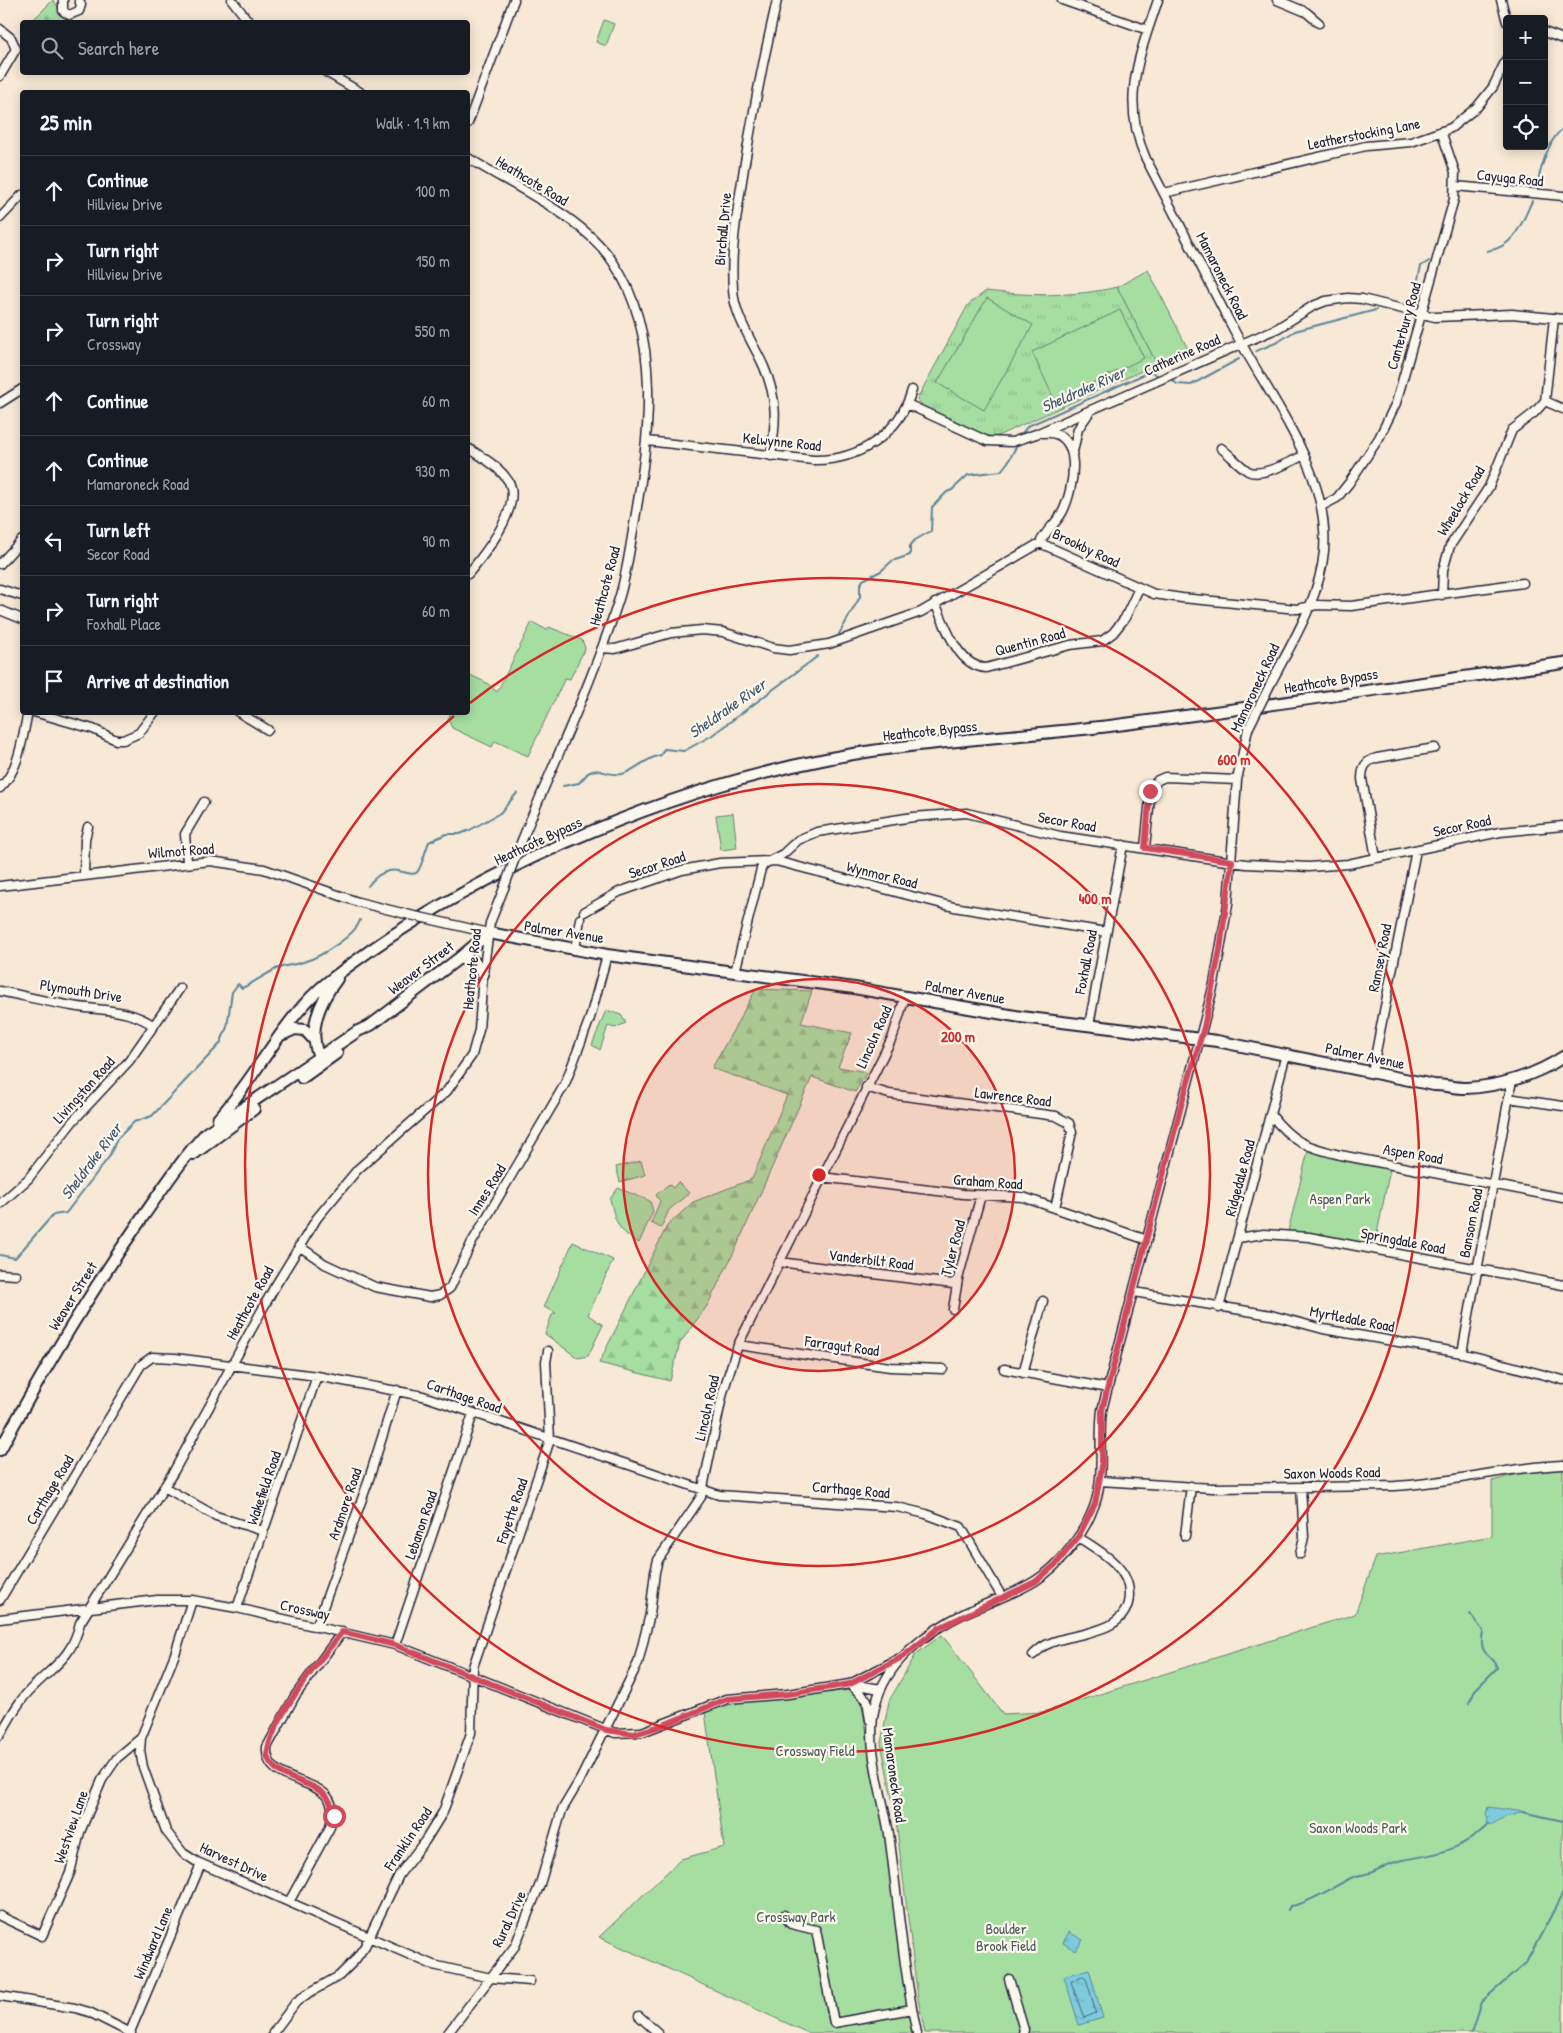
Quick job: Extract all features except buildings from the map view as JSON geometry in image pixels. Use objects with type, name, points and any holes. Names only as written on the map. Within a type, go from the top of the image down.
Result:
[{"type":"main road","name":"Heathcote Bypass","points":[[206,1133],[235,1101],[278,1040],[322,986],[433,911],[478,885],[553,849],[686,796],[777,769],[863,753],[1149,721],[1563,663]]},
{"type":"main road","name":"Palmer Avenue","points":[[489,933],[607,955],[905,997],[984,1011],[1201,1039],[1286,1054],[1416,1082],[1465,1088],[1512,1080],[1544,1068],[1563,1057]]},
{"type":"main road","name":"Weaver Street","points":[[181,1164],[247,1113],[371,1025],[458,960],[489,933]]},
{"type":"main road","points":[[458,960],[472,959],[478,965],[482,974]]},
{"type":"main road","name":"Heathcote Bypass","points":[[321,1060],[315,1042],[315,1023],[322,1000],[344,971]]},
{"type":"main road","points":[[278,1040],[290,1030],[299,1029],[309,1032],[315,1042]]},
{"type":"main road","name":"Weaver Street","points":[[0,1450],[66,1335],[120,1250],[181,1164],[206,1133],[321,1060]]},
{"type":"street","points":[[63,0],[63,11],[70,15],[79,11],[81,5],[79,0]]},
{"type":"street","points":[[232,0],[248,20]]},
{"type":"street","points":[[470,118],[514,0]]},
{"type":"street","name":"Birchall Drive","points":[[771,456],[776,423],[772,388],[735,303],[732,268],[737,206],[750,127],[777,0]]},
{"type":"street","points":[[1062,0],[1148,30]]},
{"type":"street","name":"Mamaroneck Road","points":[[918,2033],[912,2009],[873,1734],[874,1707],[881,1689],[902,1657],[939,1628],[1044,1575],[1078,1537],[1095,1504],[1100,1481],[1101,1422],[1108,1388],[1181,1106],[1201,1039],[1220,950],[1232,861],[1237,780],[1248,730],[1309,607],[1320,578],[1324,551],[1322,506],[1316,482],[1304,455],[1242,344],[1141,147],[1134,123],[1132,100],[1134,80],[1158,0]]},
{"type":"street","points":[[1277,0],[1299,9],[1319,23]]},
{"type":"street","points":[[1501,0],[1505,15]]},
{"type":"street","points":[[0,29],[12,38],[16,49],[0,76]]},
{"type":"street","points":[[1548,33],[1563,39]]},
{"type":"street","name":"Leatherstocking Lane","points":[[1164,193],[1366,146],[1411,142],[1451,128],[1477,107],[1493,87],[1506,60]]},
{"type":"street","points":[[331,75],[357,90]]},
{"type":"street","name":"Canterbury Road","points":[[1322,506],[1337,498],[1363,463],[1384,428],[1396,403],[1448,224],[1455,186],[1451,159],[1441,131]]},
{"type":"street","name":"Heathcote Road","points":[[0,1735],[26,1694],[68,1654],[77,1636],[80,1623],[164,1487],[300,1246],[328,1203],[358,1169],[447,1091],[457,1079],[472,1054],[477,1042],[481,1013],[482,974],[490,923],[518,850],[602,648],[619,599],[631,545],[647,441],[646,364],[642,337],[631,298],[613,262],[597,243],[569,220],[470,159]]},
{"type":"street","name":"Cayuga Road","points":[[1455,186],[1563,196]]},
{"type":"street","points":[[0,218],[20,197]]},
{"type":"street","name":"Catherine Road","points":[[907,404],[977,437],[996,443],[1020,441],[1278,328],[1313,306],[1333,300],[1362,299],[1422,315],[1456,317],[1512,314],[1563,319]]},
{"type":"street","points":[[1554,318],[1545,401],[1563,409]]},
{"type":"street","points":[[0,403],[20,390]]},
{"type":"street","name":"Kelwynne Road","points":[[647,441],[771,456],[832,460],[852,455],[872,445],[882,437],[907,404],[912,390]]},
{"type":"street","name":"Wheelock Road","points":[[1442,595],[1443,570],[1450,546],[1488,487],[1512,430],[1534,413],[1545,401]]},
{"type":"street","points":[[1040,542],[1063,511],[1072,482],[1073,454],[1078,430],[1084,418],[1094,408]]},
{"type":"street","points":[[1036,434],[1055,434],[1069,444],[1073,454]]},
{"type":"street","points":[[1221,448],[1248,470],[1255,473],[1263,472],[1304,455]]},
{"type":"street","points":[[470,449],[497,468],[509,483],[512,497],[507,514],[489,546],[470,571]]},
{"type":"street","points":[[0,564],[20,542]]},
{"type":"street","name":"Brookby Road","points":[[602,648],[615,649],[671,633],[702,630],[723,632],[773,648],[808,649],[890,624],[921,612],[1040,542],[1154,594],[1297,609],[1351,606],[1523,583]]},
{"type":"street","name":"Quentin Road","points":[[935,603],[964,659],[978,667],[986,668],[1070,645],[1102,640],[1113,633],[1125,618],[1139,588]]},
{"type":"street","points":[[0,589],[20,595]]},
{"type":"street","points":[[0,610],[20,618]]},
{"type":"street","points":[[0,788],[12,774],[17,763],[27,715]]},
{"type":"street","points":[[44,715],[92,729],[116,740],[123,740],[139,733],[153,715]]},
{"type":"street","points":[[243,715],[268,730]]},
{"type":"street","points":[[1376,858],[1362,779],[1363,767],[1371,759],[1435,748]]},
{"type":"street","points":[[1145,848],[1151,788],[1158,780],[1165,777],[1237,780]]},
{"type":"street","points":[[187,862],[185,834],[204,802]]},
{"type":"street","name":"Secor Road","points":[[575,949],[582,915],[619,892],[682,870],[720,863],[769,861],[783,854],[798,840],[817,832],[945,813],[973,814],[1060,836],[1264,865],[1323,866],[1376,858],[1500,832],[1563,826]]},
{"type":"street","points":[[84,876],[85,839],[88,827]]},
{"type":"street","name":"Foxhall Road","points":[[1089,1025],[1123,845]]},
{"type":"street","name":"Ramsey Road","points":[[1372,1072],[1416,850]]},
{"type":"street","name":"Wilmot Road","points":[[0,886],[210,860],[255,866],[358,902]]},
{"type":"street","points":[[735,972],[761,869],[769,861]]},
{"type":"street","name":"Wynmor Road","points":[[769,861],[776,861],[862,885],[954,907],[1106,932]]},
{"type":"street","name":"Palmer Avenue","points":[[358,902],[489,933]]},
{"type":"street","name":"Innes Road","points":[[300,1246],[326,1264],[374,1287],[430,1296],[440,1295],[450,1288],[470,1244],[564,1084],[590,1018],[607,955]]},
{"type":"street","name":"Livingston Road","points":[[0,1204],[20,1188],[78,1115],[134,1056],[180,988]]},
{"type":"street","name":"Plymouth Drive","points":[[0,990],[74,1006],[126,1012],[139,1016],[154,1026]]},
{"type":"street","name":"Lincoln Road","points":[[556,1828],[569,1797],[606,1730],[638,1663],[650,1614],[654,1572],[658,1560],[697,1505],[723,1392],[738,1345],[893,1036],[905,997]]},
{"type":"street","name":"Ridgedale Road","points":[[1220,1308],[1286,1054]]},
{"type":"street","name":"Bansom Road","points":[[1462,1353],[1512,1080]]},
{"type":"street","name":"Lawrence Road","points":[[866,1087],[889,1094],[1056,1116],[1065,1120],[1072,1132],[1055,1208]]},
{"type":"street","points":[[1508,1098],[1563,1106]]},
{"type":"street","name":"Aspen Road","points":[[1271,1115],[1281,1128],[1304,1145],[1340,1155],[1563,1198]]},
{"type":"street","name":"Graham Road","points":[[821,1177],[981,1195],[1023,1197],[1147,1240]]},
{"type":"street","name":"Tyler Road","points":[[953,1309],[958,1279],[981,1195]]},
{"type":"street","name":"Springdale Road","points":[[1238,1238],[1264,1234],[1310,1237],[1563,1285]]},
{"type":"street","name":"Vanderbilt Road","points":[[778,1262],[953,1284],[958,1279]]},
{"type":"street","points":[[0,1274],[16,1275]]},
{"type":"street","name":"Myrtledale Road","points":[[1134,1292],[1220,1308],[1271,1315],[1323,1328],[1462,1353],[1563,1380]]},
{"type":"street","points":[[1024,1373],[1043,1301]]},
{"type":"street","name":"Farragut Road","points":[[738,1345],[890,1367],[943,1369]]},
{"type":"street","name":"Fayette Road","points":[[472,1676],[473,1667],[550,1440],[546,1362],[548,1351]]},
{"type":"street","name":"Carthage Road","points":[[0,1600],[141,1365],[152,1357],[232,1364],[317,1376],[423,1396],[701,1491],[719,1495],[897,1507],[957,1524],[961,1527],[978,1553],[1002,1597]]},
{"type":"street","points":[[1004,1369],[1108,1388]]},
{"type":"street","name":"Wakefield Road","points":[[237,1608],[317,1376]]},
{"type":"street","name":"Ardmore Road","points":[[316,1627],[367,1485],[397,1390]]},
{"type":"street","name":"Lebanon Road","points":[[395,1645],[474,1414]]},
{"type":"street","name":"Saxon Woods Road","points":[[1100,1481],[1191,1486],[1301,1488],[1414,1485],[1509,1469],[1563,1465]]},
{"type":"street","points":[[1185,1536],[1191,1486]]},
{"type":"street","points":[[164,1487],[216,1516],[263,1531]]},
{"type":"street","points":[[1300,1554],[1304,1537],[1301,1488]]},
{"type":"street","points":[[1033,1655],[1049,1643],[1115,1624],[1129,1600],[1129,1586],[1123,1571],[1078,1537]]},
{"type":"street","name":"Crossway","points":[[0,1619],[157,1600],[192,1600],[237,1608],[395,1645],[606,1730],[634,1734],[661,1726],[727,1699],[788,1694],[850,1684],[881,1689]]},
{"type":"street","name":"Harvest Drive","points":[[192,1600],[175,1654],[141,1738],[142,1767],[166,1831],[183,1853],[202,1864],[433,1965],[492,1978],[530,1981]]},
{"type":"street","points":[[289,1902],[329,1829],[334,1816],[333,1806],[330,1799],[323,1792],[276,1771],[267,1756],[268,1748],[295,1696],[342,1632]]},
{"type":"street","points":[[873,1734],[867,1700],[850,1684],[902,1657]]},
{"type":"street","name":"Franklin Road","points":[[273,2033],[296,2002],[346,1970],[369,1938],[398,1875],[436,1824],[448,1798],[471,1733],[472,1676]]},
{"type":"street","name":"Westview Lane","points":[[0,1916],[42,1936],[70,1873],[80,1832],[102,1780],[117,1758],[141,1738]]},
{"type":"street","name":"Rural Drive","points":[[448,2033],[515,1946],[540,1884],[556,1828]]},
{"type":"street","name":"Windward Lane","points":[[131,2033],[202,1864]]},
{"type":"street","points":[[784,1915],[791,1924],[816,1930],[834,2023],[912,2009]]},
{"type":"street","points":[[1009,1979],[1024,2030],[1023,2033]]},
{"type":"street","points":[[0,1996],[75,2008],[89,2012],[131,2033]]},
{"type":"street","points":[[639,2016],[658,2033]]},
{"type":"green space","points":[[53,0],[67,20],[33,20]]},
{"type":"green space","points":[[604,20],[614,24],[606,46],[596,42]]},
{"type":"green space","points":[[1148,270],[1188,349],[1157,364],[1117,287]]},
{"type":"green space","points":[[1117,287],[1157,364],[993,438],[926,410],[917,399],[968,305],[986,291],[1052,295],[1085,293]]},
{"type":"green space","points":[[987,298],[1033,325],[984,410],[937,383]]},
{"type":"green space","points":[[1120,310],[1144,358],[1055,401],[1032,352]]},
{"type":"green space","points":[[532,622],[547,630],[549,627],[582,640],[585,648],[570,679],[565,678],[528,756],[495,741],[492,747],[452,728],[448,719],[450,715],[470,715],[470,675],[487,683],[497,692]]},
{"type":"green space","points":[[733,813],[737,848],[721,850],[716,815]]},
{"type":"green space","points":[[756,989],[812,991],[801,1023],[852,1033],[838,1067],[867,1072],[855,1092],[812,1077],[737,1246],[707,1306],[680,1343],[670,1381],[599,1363],[667,1226],[693,1202],[752,1179],[787,1095],[712,1068]]},
{"type":"green space","points":[[606,1010],[621,1015],[626,1023],[615,1028],[608,1026],[600,1050],[592,1045]]},
{"type":"green space","name":"Aspen Park","points":[[1309,1147],[1391,1164],[1374,1249],[1287,1235]]},
{"type":"green space","points":[[641,1161],[645,1175],[620,1182],[616,1167]]},
{"type":"green space","points":[[678,1182],[689,1193],[669,1210],[661,1228],[651,1223],[660,1201],[656,1195],[669,1184],[673,1188]]},
{"type":"green space","points":[[618,1188],[650,1201],[653,1211],[639,1243],[622,1230],[616,1220],[610,1199]]},
{"type":"green space","points":[[573,1242],[613,1260],[588,1315],[603,1325],[588,1356],[578,1358],[545,1334],[552,1315],[556,1313],[544,1307]]},
{"type":"green space","name":"Saxon Woods Park","points":[[1563,1469],[1563,2033],[925,2033],[918,1999],[895,1813],[881,1743],[889,1701],[916,1654],[942,1635],[1003,1714],[1043,1712],[1355,1614],[1376,1557],[1492,1536],[1492,1481],[1532,1470]]},
{"type":"green space","name":"Crossway Park","points":[[859,1689],[892,1876],[914,2033],[808,2033],[599,1937],[681,1859],[724,1847],[705,1712],[739,1702]]},
{"type":"water","points":[[1488,1807],[1524,1812],[1505,1817],[1491,1825],[1487,1824],[1486,1814]]},
{"type":"water","points":[[1069,1932],[1083,1940],[1076,1951],[1063,1943]]},
{"type":"water","points":[[1089,1969],[1103,2018],[1079,2025],[1064,1976]]},
{"type":"waterway","name":"Sheldrake River","points":[[1536,189],[1542,164],[1549,147],[1563,129]]},
{"type":"waterway","name":"Sheldrake River","points":[[1487,251],[1496,249],[1510,240],[1520,226],[1532,201]]},
{"type":"waterway","name":"Sheldrake River","points":[[1418,279],[1421,266],[1429,261]]},
{"type":"waterway","name":"Sheldrake River","points":[[1409,304],[1415,297],[1416,289]]},
{"type":"waterway","name":"Sheldrake River","points":[[1256,351],[1278,342],[1295,331],[1376,310]]},
{"type":"waterway","name":"Sheldrake River","points":[[1172,380],[1177,384],[1191,385],[1239,359]]},
{"type":"waterway","name":"Sheldrake River","points":[[1022,433],[1028,426],[1147,373],[1152,372],[1157,375]]},
{"type":"waterway","name":"Sheldrake River","points":[[839,634],[860,597],[860,585],[863,580],[881,571],[892,561],[910,555],[910,546],[915,540],[931,531],[932,507],[968,475],[1001,471],[1016,447]]},
{"type":"waterway","name":"Sheldrake River","points":[[563,786],[579,783],[588,773],[595,770],[622,774],[661,755],[664,749],[684,751],[711,736],[818,656]]},
{"type":"waterway","name":"Sheldrake River","points":[[368,886],[376,877],[385,872],[399,871],[415,874],[420,868],[429,842],[446,834],[460,834],[470,830],[500,813],[517,793]]},
{"type":"waterway","name":"Sheldrake River","points":[[0,1255],[15,1258],[53,1215],[66,1213],[109,1157],[117,1139],[134,1122],[152,1116],[220,1044],[227,1027],[232,992],[238,984],[242,988],[276,969],[320,955],[345,939],[360,920]]},
{"type":"waterway","points":[[1469,1703],[1476,1689],[1497,1668],[1495,1662],[1484,1651],[1482,1646],[1483,1631],[1470,1614]]},
{"type":"waterway","points":[[1522,1812],[1563,1821]]},
{"type":"waterway","points":[[1288,1910],[1290,1906],[1312,1899],[1353,1877],[1370,1873],[1398,1861],[1438,1853],[1459,1846],[1489,1824]]},
{"type":"waterway","points":[[1471,2033],[1481,2002],[1526,1963],[1563,1893]]},
{"type":"route","points":[[334,1816],[330,1799],[323,1792],[276,1771],[267,1756],[270,1739],[295,1696],[318,1662],[342,1632],[395,1645],[606,1730],[634,1734],[661,1726],[727,1699],[788,1694],[850,1684],[902,1657],[939,1628],[966,1612],[1035,1582],[1056,1564],[1078,1537],[1095,1504],[1102,1466],[1102,1410],[1181,1106],[1204,1027],[1216,976],[1228,904],[1232,861],[1145,848],[1150,791]]},
{"type":"park label","name":"Crossway Field","points":[[815,1751]]},
{"type":"park label","name":"Boulder Brook Field","points":[[1006,1938]]}]
